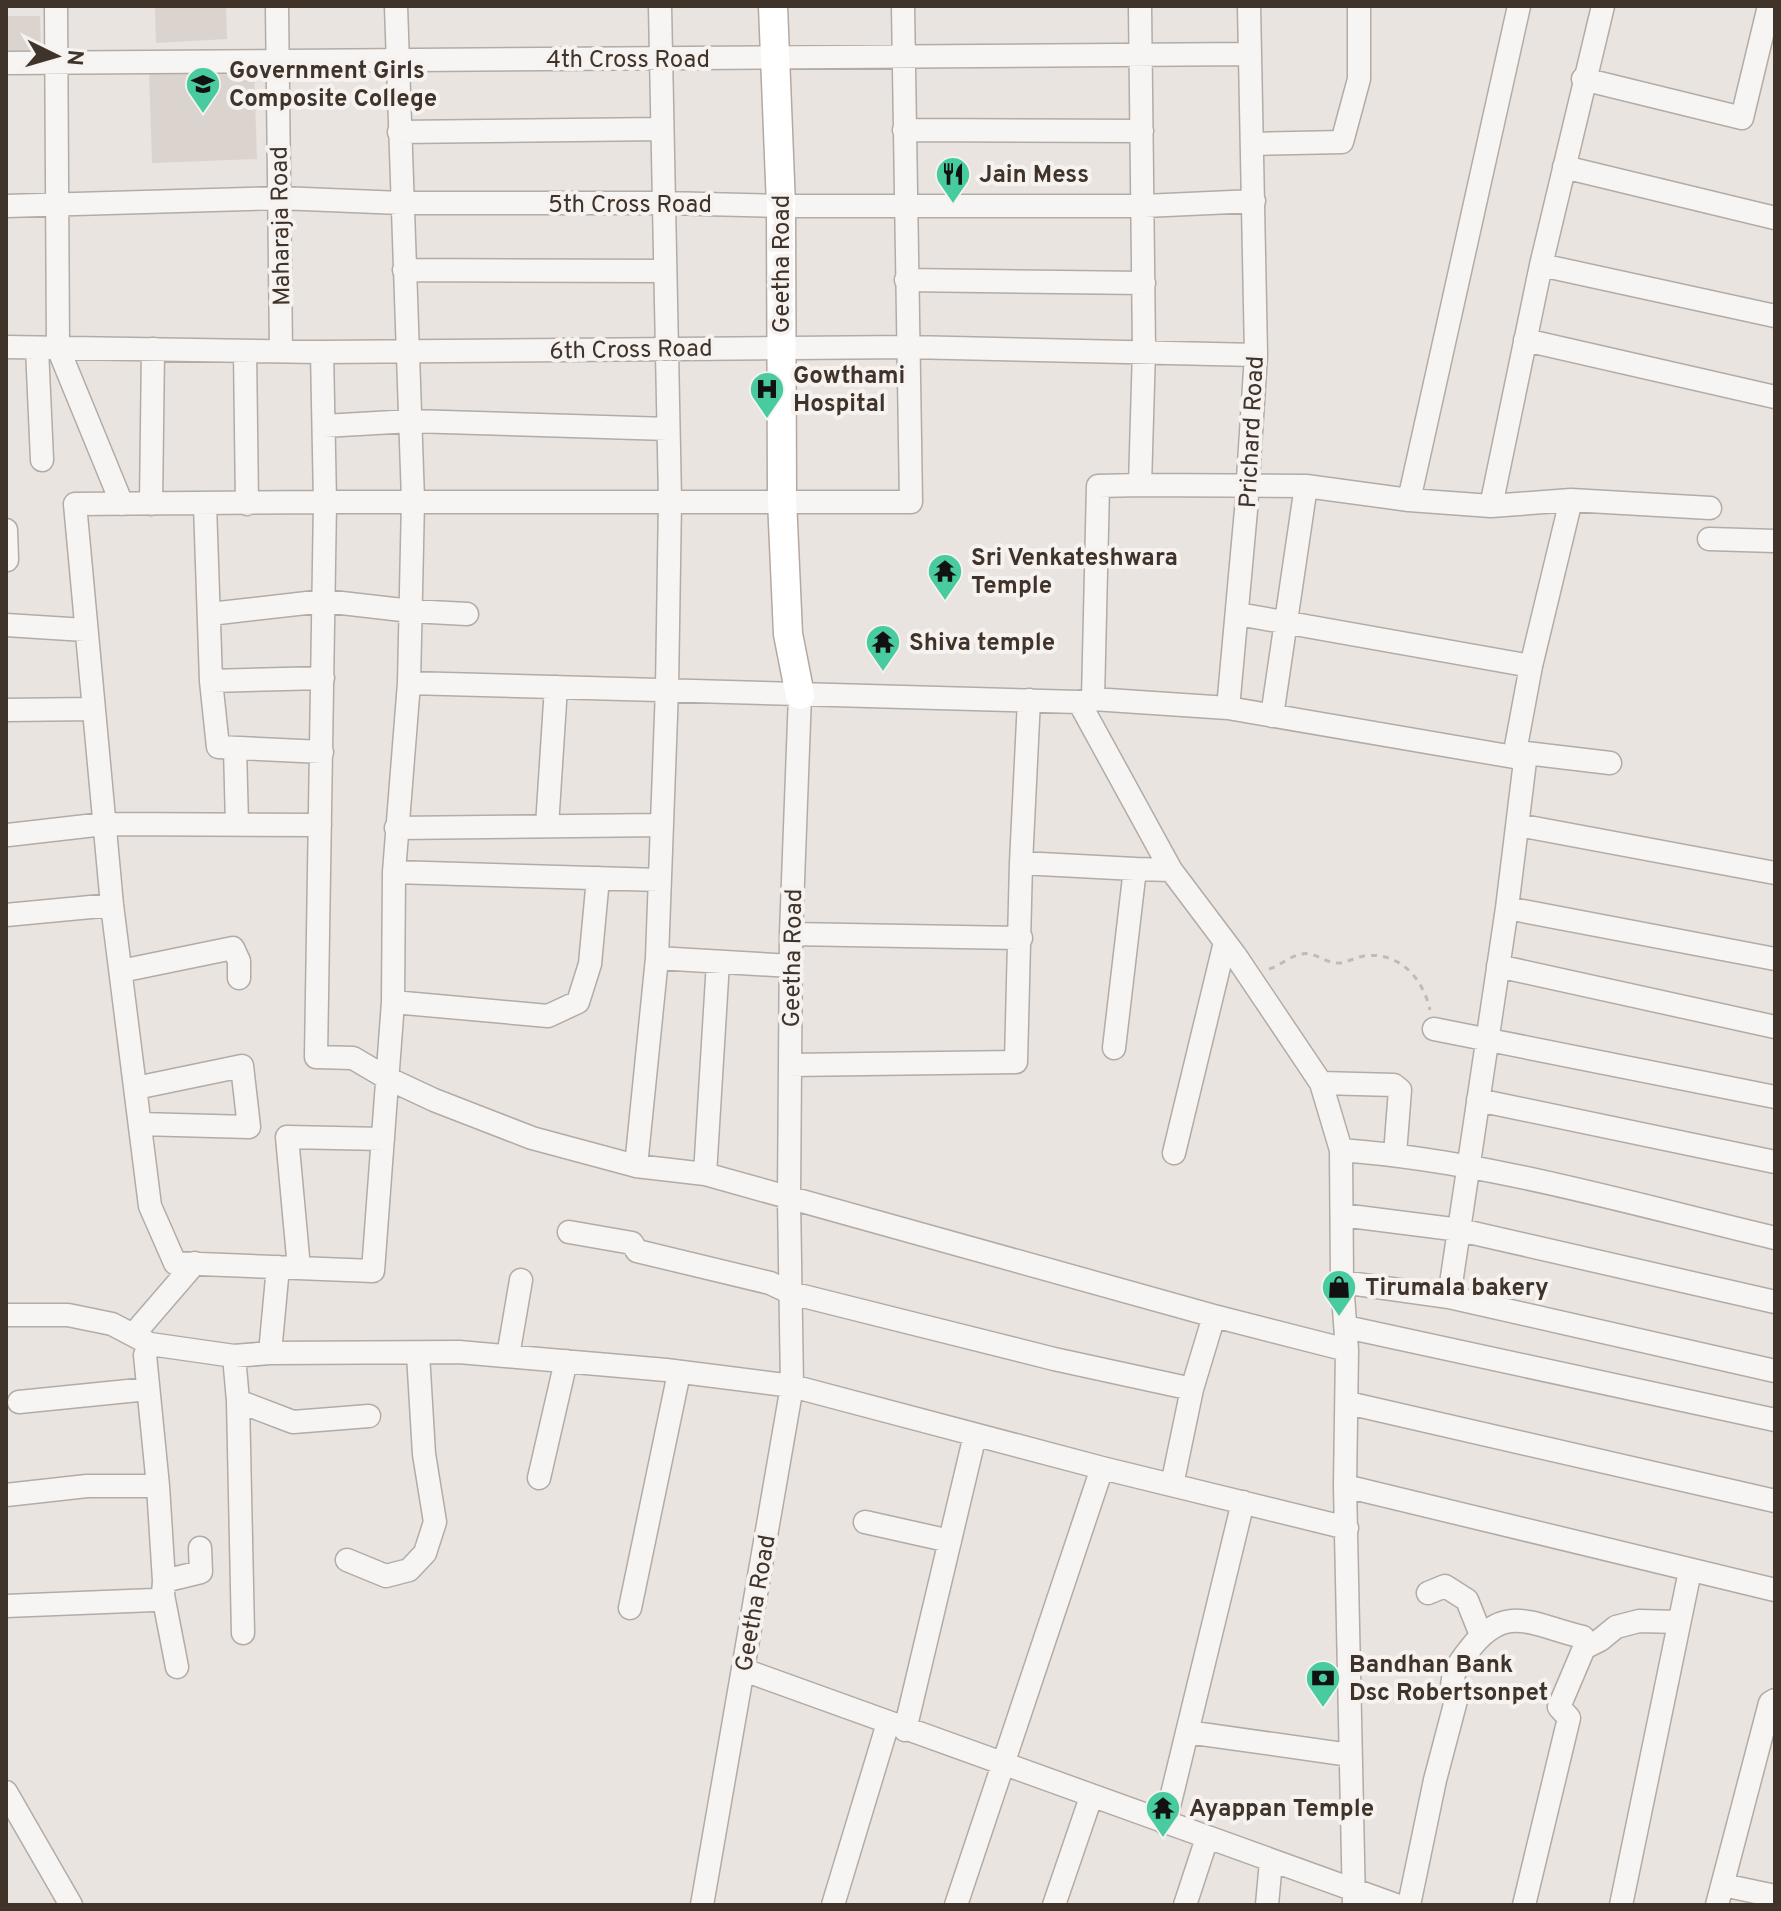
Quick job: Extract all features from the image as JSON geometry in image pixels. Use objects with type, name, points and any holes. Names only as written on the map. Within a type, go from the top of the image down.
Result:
[{"type":"main road","name":"Geetha Road","points":[[773,6],[781,206],[782,500],[788,634],[800,695]]},
{"type":"street","points":[[42,460],[57,204],[56,6]]},
{"type":"street","name":"Maharaja Road","points":[[277,6],[281,351]]},
{"type":"street","points":[[396,6],[413,500],[411,611],[409,683],[396,828],[393,1002],[373,1271],[175,1263],[150,1206],[112,905],[75,504],[205,505],[413,500],[911,502],[903,6]]},
{"type":"street","points":[[636,1166],[657,958],[667,689],[670,500],[660,6]]},
{"type":"street","points":[[1140,6],[1144,206],[1140,485]]},
{"type":"street","name":"Prichard Road","points":[[1228,708],[1238,614],[1256,355],[1249,6]]},
{"type":"street","points":[[1253,144],[1342,142],[1359,79],[1359,6]]},
{"type":"street","points":[[1409,500],[1519,6]]},
{"type":"street","points":[[1491,506],[1541,265],[1583,79],[1603,6]]},
{"type":"street","points":[[1583,79],[1742,118],[1769,6]]},
{"type":"street","name":"4th Cross Road","points":[[6,63],[1250,54]]},
{"type":"street","points":[[399,132],[662,129]]},
{"type":"street","points":[[904,130],[1142,131]]},
{"type":"street","points":[[1564,167],[1775,218]]},
{"type":"street","name":"5th Cross Road","points":[[6,206],[280,198],[401,203],[781,206],[1144,206],[1254,201]]},
{"type":"street","points":[[1541,265],[1775,316]]},
{"type":"street","points":[[404,270],[665,271]]},
{"type":"street","points":[[906,280],[1144,283]]},
{"type":"street","points":[[1525,340],[1775,397]]},
{"type":"street","name":"6th Cross Road","points":[[6,347],[322,352],[908,347],[1144,350],[1256,355]]},
{"type":"street","points":[[48,348],[122,504]]},
{"type":"street","points":[[151,504],[153,349]]},
{"type":"street","points":[[245,351],[247,504]]},
{"type":"street","points":[[322,352],[325,502],[316,1057],[353,1058],[387,1078],[532,1138],[636,1166],[705,1174],[1347,1350]]},
{"type":"street","points":[[324,426],[411,421],[668,429]]},
{"type":"street","points":[[1354,1898],[1345,1486],[1348,1403],[1342,1282],[1341,1150],[1321,1083],[1225,942],[1171,870],[1086,700],[1098,486],[1306,486],[1409,500],[1491,506],[1571,500],[1710,508]]},
{"type":"street","points":[[1272,716],[1306,486]]},
{"type":"street","points":[[1449,1297],[1518,825],[1520,755],[1531,666],[1571,500]]},
{"type":"street","points":[[205,505],[211,681],[218,747],[322,752]]},
{"type":"street","points":[[6,530],[7,560]]},
{"type":"street","points":[[1709,539],[1775,541]]},
{"type":"street","points":[[210,614],[324,601],[467,614]]},
{"type":"street","points":[[1238,614],[1531,666]]},
{"type":"street","points":[[6,625],[85,630]]},
{"type":"street","points":[[211,681],[323,678]]},
{"type":"street","points":[[409,683],[1086,700],[1228,708],[1520,755],[1610,763]]},
{"type":"street","points":[[547,826],[556,687]]},
{"type":"street","name":"Geetha Road","points":[[702,1905],[792,1386],[789,1199],[791,934],[800,695]]},
{"type":"street","points":[[790,1065],[1016,1062],[1029,700]]},
{"type":"street","points":[[6,710],[92,709]]},
{"type":"street","points":[[235,748],[237,824]]},
{"type":"street","points":[[8,835],[104,824],[320,825]]},
{"type":"street","points":[[396,828],[661,825]]},
{"type":"street","points":[[1518,825],[1775,873]]},
{"type":"street","points":[[1021,863],[1171,870]]},
{"type":"street","points":[[1114,1048],[1135,869]]},
{"type":"street","points":[[394,872],[659,880]]},
{"type":"street","points":[[393,1002],[548,1016],[578,1002],[590,964],[598,878]]},
{"type":"street","points":[[6,915],[112,905]]},
{"type":"street","points":[[1507,908],[1775,959]]},
{"type":"street","points":[[791,934],[1021,938]]},
{"type":"street","points":[[1174,1153],[1225,942]]},
{"type":"street","points":[[121,971],[233,948],[239,961],[239,978]]},
{"type":"street","points":[[657,958],[791,966]]},
{"type":"street","points":[[705,1174],[718,962]]},
{"type":"street","points":[[1498,966],[1775,1027]]},
{"type":"street","points":[[1434,1029],[1775,1097]]},
{"type":"street","points":[[136,1088],[242,1066],[249,1127],[140,1124]]},
{"type":"street","points":[[1321,1083],[1394,1085],[1400,1090],[1395,1154]]},
{"type":"street","points":[[1478,1100],[1775,1162]]},
{"type":"street","points":[[270,1353],[289,1268],[287,1137],[383,1139]]},
{"type":"street","points":[[1341,1150],[1469,1165],[1775,1238]]},
{"type":"street","points":[[1342,1215],[1460,1230],[1775,1302]]},
{"type":"street","points":[[569,1232],[632,1243],[637,1251],[770,1283],[791,1293],[1054,1359],[1192,1389]]},
{"type":"street","points":[[177,1667],[164,1588],[158,1486],[142,1339],[195,1263]]},
{"type":"street","points":[[508,1356],[521,1280]]},
{"type":"street","points":[[1342,1282],[1449,1297],[1775,1371]]},
{"type":"street","points":[[6,1315],[68,1315],[112,1324],[142,1339],[234,1356],[459,1352],[792,1386],[1102,1468],[1347,1528]]},
{"type":"street","points":[[1172,1485],[1192,1389],[1214,1316]]},
{"type":"street","points":[[1346,1327],[1775,1420]]},
{"type":"street","points":[[347,1560],[386,1576],[409,1570],[425,1553],[435,1522],[424,1454],[418,1354]]},
{"type":"street","points":[[234,1356],[238,1401],[243,1633]]},
{"type":"street","points":[[539,1478],[566,1361]]},
{"type":"street","points":[[630,1608],[679,1373]]},
{"type":"street","points":[[19,1402],[148,1389]]},
{"type":"street","points":[[238,1401],[293,1422],[369,1416]]},
{"type":"street","points":[[1348,1403],[1775,1501]]},
{"type":"street","points":[[833,1905],[897,1726],[950,1541],[975,1435]]},
{"type":"street","points":[[956,1905],[1102,1468]]},
{"type":"street","points":[[6,1495],[87,1486],[158,1486]]},
{"type":"street","points":[[1345,1486],[1775,1590]]},
{"type":"street","points":[[1165,1823],[1243,1502]]},
{"type":"street","points":[[865,1522],[950,1541]]},
{"type":"street","points":[[6,1606],[154,1600],[164,1588],[201,1572],[200,1548]]},
{"type":"street","points":[[1621,1905],[1690,1571]]},
{"type":"street","points":[[1428,1593],[1445,1586],[1467,1600],[1481,1635]]},
{"type":"street","points":[[1409,1905],[1435,1780],[1459,1689],[1452,1689],[1452,1674],[1481,1635],[1500,1622],[1528,1620],[1553,1631],[1583,1637],[1584,1648],[1559,1707],[1569,1718],[1524,1905]]},
{"type":"street","points":[[1584,1648],[1616,1627],[1639,1621],[1679,1622]]},
{"type":"street","points":[[744,1670],[1271,1861],[1354,1898],[1396,1905]]},
{"type":"street","points":[[1775,1700],[1770,1703],[1720,1895],[1775,1896]]},
{"type":"street","points":[[1187,1732],[1350,1755]]},
{"type":"street","points":[[6,1792],[71,1905]]},
{"type":"street","points":[[1054,1905],[1091,1797]]},
{"type":"street","points":[[1185,1905],[1207,1838]]},
{"type":"street","points":[[1267,1905],[1271,1861]]},
{"type":"path","points":[[1263,968],[1271,969],[1292,957],[1307,953],[1341,963],[1363,956],[1383,955],[1404,964],[1419,982],[1426,994],[1434,1029]]},
{"type":"shaded area","points":[[155,6],[226,6],[227,39],[156,43]]},
{"type":"shaded area","points":[[6,16],[40,16],[41,53],[6,53]]},
{"type":"shaded area","name":"Government Girls Composite College","points":[[254,67],[257,159],[152,163],[149,70]]},
{"type":"place","name":"Government Girls Composite College","points":[[203,115]]},
{"type":"place","name":"Jain Mess","points":[[953,205]]},
{"type":"place","name":"Gowthami Hospital","points":[[767,420]]},
{"type":"place","name":"Sri Venkateshwara Temple","points":[[945,602]]},
{"type":"place","name":"Shiva temple","points":[[883,673]]},
{"type":"place","name":"Tirumala bakery","points":[[1339,1318]]},
{"type":"place","name":"Bandhan Bank Dsc Robertsonpet","points":[[1323,1709]]},
{"type":"place","name":"Ayappan Temple","points":[[1163,1839]]}]
